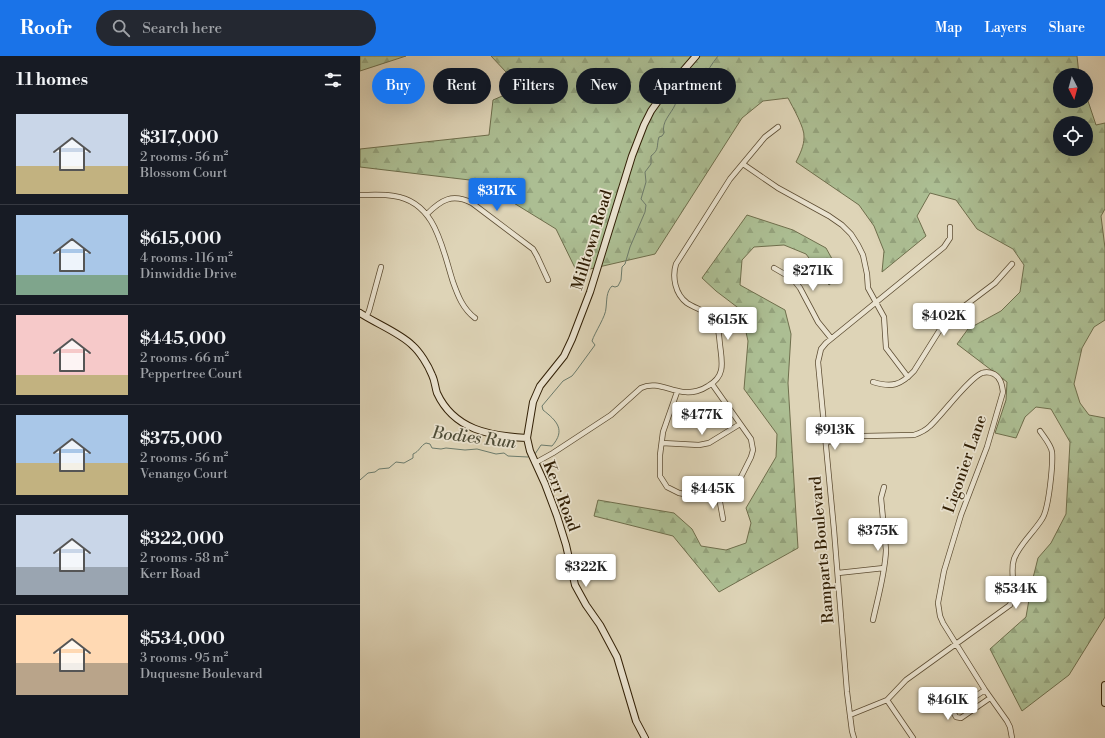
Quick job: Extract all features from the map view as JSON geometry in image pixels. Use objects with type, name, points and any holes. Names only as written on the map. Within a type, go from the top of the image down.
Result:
[{"type":"street","name":"Milltown Road","points":[[526,438],[533,402],[540,386],[564,356],[588,298],[630,163],[644,125],[651,111],[663,94],[696,56]]},
{"type":"street","points":[[535,463],[559,450],[611,415],[645,386],[660,386],[678,392],[687,393],[698,391],[712,384],[716,380],[721,370],[722,362],[717,326],[706,312],[686,302],[680,295],[676,288],[674,272],[676,264],[730,179],[765,137],[778,127]]},
{"type":"street","points":[[743,164],[778,188],[829,216],[842,225],[851,234],[863,255],[868,288],[886,321],[886,348],[908,377]]},
{"type":"street","points":[[360,195],[394,196],[412,202],[422,208],[431,219],[436,230],[460,299],[468,312],[475,318]]},
{"type":"street","points":[[427,214],[438,203],[452,198],[464,199],[472,202],[538,256],[548,280]]},
{"type":"street","name":"Ramparts Boulevard","points":[[854,738],[850,715],[818,362],[821,349],[832,338],[944,247],[950,238],[950,227]]},
{"type":"street","points":[[873,382],[885,385],[896,384],[908,377],[914,371],[946,320],[980,296],[1012,264]]},
{"type":"street","points":[[366,317],[381,267]]},
{"type":"street","points":[[774,268],[793,279],[800,288],[818,322],[832,338]]},
{"type":"street","points":[[360,313],[412,344],[432,375],[437,392],[441,399],[450,413],[463,424],[496,436],[526,438]]},
{"type":"street","name":"Ligonier Lane","points":[[826,442],[864,436],[914,435],[921,433],[931,425],[980,373],[985,372],[995,374],[1002,383],[1003,392],[987,447],[961,515],[944,571],[938,609],[940,616],[985,690],[1010,727],[1012,738]]},
{"type":"street","points":[[678,392],[664,432],[659,467],[660,476],[667,487],[679,493],[712,499],[719,498],[728,494],[737,485],[753,450],[751,439],[712,384]]},
{"type":"street","points":[[662,442],[699,445],[709,443],[740,424]]},
{"type":"street","points":[[850,715],[878,705],[887,700],[906,680],[1010,605],[1014,590],[1013,561],[1029,535],[1044,518],[1046,511],[1052,452],[1040,431]]},
{"type":"street","name":"Kerr Road","points":[[526,438],[566,545],[575,585],[615,652],[636,721],[645,738]]},
{"type":"street","points":[[873,620],[884,568],[886,550],[881,498],[884,487]]},
{"type":"street","points":[[719,498],[723,519]]},
{"type":"street","points":[[838,573],[884,568]]},
{"type":"street","points":[[1105,684],[1105,703]]},
{"type":"street","points":[[985,690],[956,709],[954,711],[956,718],[961,718],[990,698]]},
{"type":"street","points":[[887,700],[913,738]]},
{"type":"green space","points":[[360,56],[406,56],[360,71]]},
{"type":"green space","points":[[491,56],[1077,56],[1078,68],[1053,68],[1053,108],[1090,108],[1093,116],[1096,125],[1105,123],[1105,209],[1101,216],[1105,248],[1105,320],[1094,327],[1082,348],[1074,384],[1080,403],[1089,415],[1105,418],[1105,617],[1069,675],[1022,711],[990,649],[1026,617],[1038,558],[1051,543],[1066,514],[1070,442],[1051,409],[1036,407],[1025,417],[1016,438],[995,433],[1006,400],[1007,382],[957,344],[968,329],[1001,311],[1020,292],[1024,265],[1013,249],[977,229],[956,200],[930,193],[917,216],[926,236],[882,272],[884,251],[874,226],[859,205],[796,162],[803,147],[804,133],[788,98],[763,101],[742,118],[655,254],[577,272],[556,229],[478,181],[360,167],[360,149],[489,135],[493,100],[499,97],[499,104],[568,104],[568,68],[502,68]]},
{"type":"green space","points":[[747,215],[793,230],[826,248],[841,275],[829,285],[806,254],[784,245],[754,247],[742,260],[740,285],[785,310],[791,334],[788,383],[798,548],[719,592],[673,536],[594,516],[598,500],[674,513],[692,529],[701,546],[726,550],[746,543],[751,523],[746,508],[776,457],[777,434],[744,389],[748,341],[741,310],[702,278]]},
{"type":"waterway","name":"Bodies Run","points":[[535,454],[541,445],[552,446],[556,440],[559,430],[556,422],[543,410],[542,406],[563,381],[572,376],[595,345],[592,341],[606,311],[607,296],[612,286],[618,286],[621,280],[622,267],[625,264],[630,247],[645,212],[646,205],[641,199],[646,182],[645,172],[651,164],[651,156],[657,149],[659,137],[664,133],[664,125],[675,105],[678,92],[684,86],[701,78],[718,56]]},
{"type":"waterway","name":"Bodies Run","points":[[360,480],[368,473],[375,472],[379,469],[389,468],[396,462],[404,463],[413,458],[413,454],[426,443],[430,444],[432,448],[465,450],[477,449],[496,454],[504,453],[508,456],[528,457]]}]
